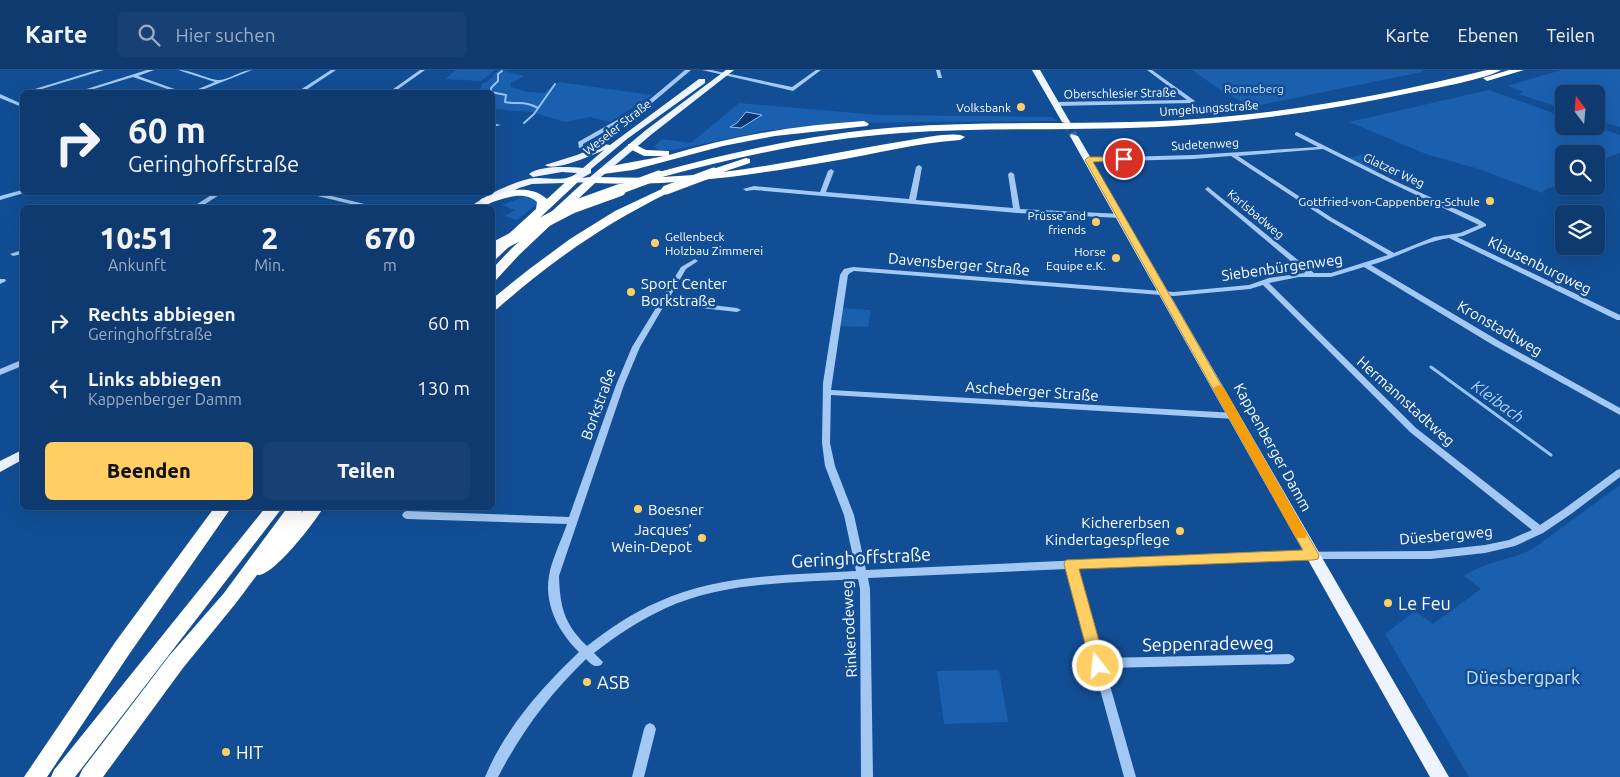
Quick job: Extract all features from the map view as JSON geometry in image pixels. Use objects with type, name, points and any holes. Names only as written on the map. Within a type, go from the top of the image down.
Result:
[{"type":"highway","name":"Umgehungsstraße","points":[[1008,127],[1144,125],[1263,116],[1350,102],[1497,70]]},
{"type":"highway","name":"Umgehungsstraße","points":[[1048,132],[1182,128],[1275,120],[1403,98],[1520,70]]},
{"type":"highway","points":[[603,171],[633,166],[709,146],[766,134],[844,125],[991,124],[1008,127]]},
{"type":"highway","points":[[495,247],[573,207],[659,175],[720,158],[814,140],[902,130],[1008,127]]},
{"type":"highway","points":[[495,304],[551,257],[608,219],[666,190],[714,172],[782,152],[851,140],[936,134],[1048,132]]},
{"type":"highway","points":[[495,274],[515,252],[592,180],[645,182],[712,178],[762,171],[935,139],[1048,132]]},
{"type":"highway","points":[[631,146],[652,154],[709,146]]},
{"type":"highway","points":[[495,253],[575,179]]},
{"type":"highway","points":[[485,201],[514,193],[530,193],[539,196],[542,200],[541,209]]},
{"type":"highway","points":[[35,777],[123,647],[222,510]]},
{"type":"highway","points":[[62,777],[272,510]]},
{"type":"highway","points":[[90,777],[176,662],[230,598],[295,510]]},
{"type":"highway","points":[[230,598],[283,547],[313,510]]},
{"type":"main road","points":[[1036,70],[1066,122]]},
{"type":"main road","name":"Weseler Straße","points":[[495,194],[509,184],[526,176],[554,170],[584,170],[680,96],[722,72]]},
{"type":"main road","name":"Weseler Straße","points":[[478,205],[516,186],[531,181],[592,180],[722,72]]},
{"type":"main road","points":[[680,96],[693,98]]},
{"type":"main road","name":"Kappenberger Damm","points":[[1074,136],[1440,777]]},
{"type":"main road","points":[[526,176],[547,165],[597,151],[614,141],[624,138]]},
{"type":"main road","points":[[575,179],[584,170],[603,171]]},
{"type":"main road","name":"Weseler Straße","points":[[485,201],[493,195]]},
{"type":"main road","points":[[0,467],[20,456]]},
{"type":"street","points":[[35,90],[102,70]]},
{"type":"street","points":[[87,90],[152,70]]},
{"type":"street","points":[[180,70],[220,82]]},
{"type":"street","points":[[199,90],[250,70]]},
{"type":"street","points":[[303,90],[334,70]]},
{"type":"street","points":[[394,90],[423,70]]},
{"type":"street","name":"Weseler Straße","points":[[581,147],[580,143],[644,106],[689,70]]},
{"type":"street","points":[[704,70],[722,72],[793,89],[819,70]]},
{"type":"street","points":[[938,70],[940,77]]},
{"type":"street","name":"Oberschlesier Straße","points":[[1055,104],[1192,101],[1149,70]]},
{"type":"street","points":[[134,76],[174,90]]},
{"type":"street","points":[[0,96],[20,105]]},
{"type":"street","name":"Glatzer Weg","points":[[1296,134],[1483,224]]},
{"type":"street","name":"Sudetenweg","points":[[1088,160],[1323,148]]},
{"type":"street","points":[[1232,154],[1330,219],[1394,256]]},
{"type":"street","points":[[912,202],[919,168]]},
{"type":"street","points":[[822,194],[831,171]]},
{"type":"street","points":[[1011,174],[1017,211]]},
{"type":"street","points":[[746,189],[1017,211],[1121,216]]},
{"type":"street","name":"Karlsbadweg","points":[[1208,189],[1313,276]]},
{"type":"street","points":[[0,198],[20,193]]},
{"type":"street","points":[[199,205],[216,195]]},
{"type":"street","points":[[328,195],[366,205]]},
{"type":"street","name":"Siebenbürgenweg","points":[[1164,294],[1250,287],[1264,282],[1299,275],[1331,276],[1367,266],[1394,256],[1407,248],[1436,238],[1461,235],[1482,227],[1483,224]]},
{"type":"street","name":"Klausenburgweg","points":[[1449,236],[1620,318]]},
{"type":"street","points":[[13,254],[20,252]]},
{"type":"street","name":"Borkstraße","points":[[597,662],[570,638],[563,627],[554,597],[554,576],[620,384],[636,347],[683,268],[695,261]]},
{"type":"street","name":"Kronstadtweg","points":[[1367,266],[1496,343],[1620,412]]},
{"type":"street","name":"Davensberger Straße","points":[[844,275],[847,271],[853,269],[1164,294]]},
{"type":"street","name":"Rinkerodeweg","points":[[844,275],[827,392],[825,422],[830,466],[849,515],[866,599],[867,777]]},
{"type":"street","name":"Hermannstadtweg","points":[[1264,282],[1413,430],[1539,530]]},
{"type":"street","points":[[663,302],[737,310]]},
{"type":"street","points":[[0,372],[20,364]]},
{"type":"street","name":"Ascheberger Straße","points":[[827,392],[1234,416]]},
{"type":"street","name":"Düesbergweg","points":[[1313,555],[1416,554],[1468,551],[1510,543],[1539,530],[1620,472]]},
{"type":"street","points":[[407,515],[572,521]]},
{"type":"street","name":"Geringhoffstraße","points":[[491,777],[516,733],[539,700],[586,653],[620,628],[648,612],[703,590],[762,580],[862,574],[1313,555]]},
{"type":"street","points":[[1071,564],[1130,777]]},
{"type":"street","name":"Seppenradeweg","points":[[1098,663],[1289,659]]},
{"type":"street","points":[[638,777],[650,729]]},
{"type":"green space","points":[[456,70],[495,70],[481,81],[445,79]]},
{"type":"green space","points":[[500,70],[524,76],[511,83],[511,87],[527,92],[544,93],[559,82],[652,95],[610,122],[590,117],[566,122],[531,112],[495,109],[495,90],[476,90],[493,78],[493,75]]},
{"type":"green space","name":"Ronneberg","points":[[1192,70],[1422,70],[1422,72],[1251,107],[1219,89]]},
{"type":"green space","points":[[1562,70],[1620,70],[1620,127],[1605,123],[1605,85],[1555,85],[1555,106],[1519,94],[1524,92],[1507,86]]},
{"type":"green space","points":[[1489,90],[1555,114],[1555,135],[1605,135],[1605,130],[1620,135],[1620,153],[1605,158],[1605,145],[1555,145],[1555,186],[1546,189],[1542,193],[1479,169],[1426,154],[1349,122]]},
{"type":"green space","points":[[739,103],[879,115],[1052,117],[1057,121],[835,123],[764,131],[674,150],[659,150],[654,147],[662,139],[691,143]]},
{"type":"green space","points":[[1368,153],[1393,165],[1375,171],[1348,158]]},
{"type":"green space","points":[[528,195],[536,199],[538,203],[517,220],[505,216],[515,210],[502,205]]},
{"type":"green space","points":[[843,308],[871,310],[868,327],[840,326]]},
{"type":"green space","name":"Düesbergpark","points":[[1620,485],[1620,777],[1469,777],[1385,634],[1415,611],[1433,624],[1481,589],[1464,576],[1481,567],[1517,556],[1534,548]]},
{"type":"green space","points":[[999,670],[1008,722],[944,724],[937,671]]},
{"type":"shaded area","points":[[746,112],[762,115],[741,128],[730,127],[737,123]]},
{"type":"waterway","points":[[491,90],[498,81],[498,74],[502,71]]},
{"type":"waterway","points":[[524,123],[534,114],[555,84]]},
{"type":"waterway","points":[[495,93],[506,95],[505,102],[525,103],[538,108]]},
{"type":"waterway","name":"Kleibach","points":[[1431,367],[1551,455]]},
{"type":"tunnel","points":[[1066,122],[1074,136]]},
{"type":"slow traffic","points":[[1219,388],[1301,534]]},
{"type":"place","name":"Volksbank","points":[[1021,107]]},
{"type":"place","name":"Gottfried-von-Cappenberg-Schule","points":[[1490,201]]},
{"type":"place","name":"Prüsse and friends","points":[[1096,222]]},
{"type":"place","name":"Gellenbeck Holzbau Zimmerei","points":[[655,243]]},
{"type":"place","name":"Horse Equipe e.K.","points":[[1116,258]]},
{"type":"place","name":"Sport Center Borkstraße","points":[[631,292]]},
{"type":"place","name":"Boesner","points":[[638,509]]},
{"type":"place","name":"Kichererbsen Kindertagespflege","points":[[1180,531]]},
{"type":"place","name":"Jacques’ Wein-Depot","points":[[702,538]]},
{"type":"place","name":"Le Feu","points":[[1388,603]]},
{"type":"place","name":"ASB","points":[[587,682]]},
{"type":"place","name":"HIT","points":[[226,752]]},
{"type":"route","points":[[1098,666],[1071,564],[1313,555],[1088,160],[1124,159]]}]
